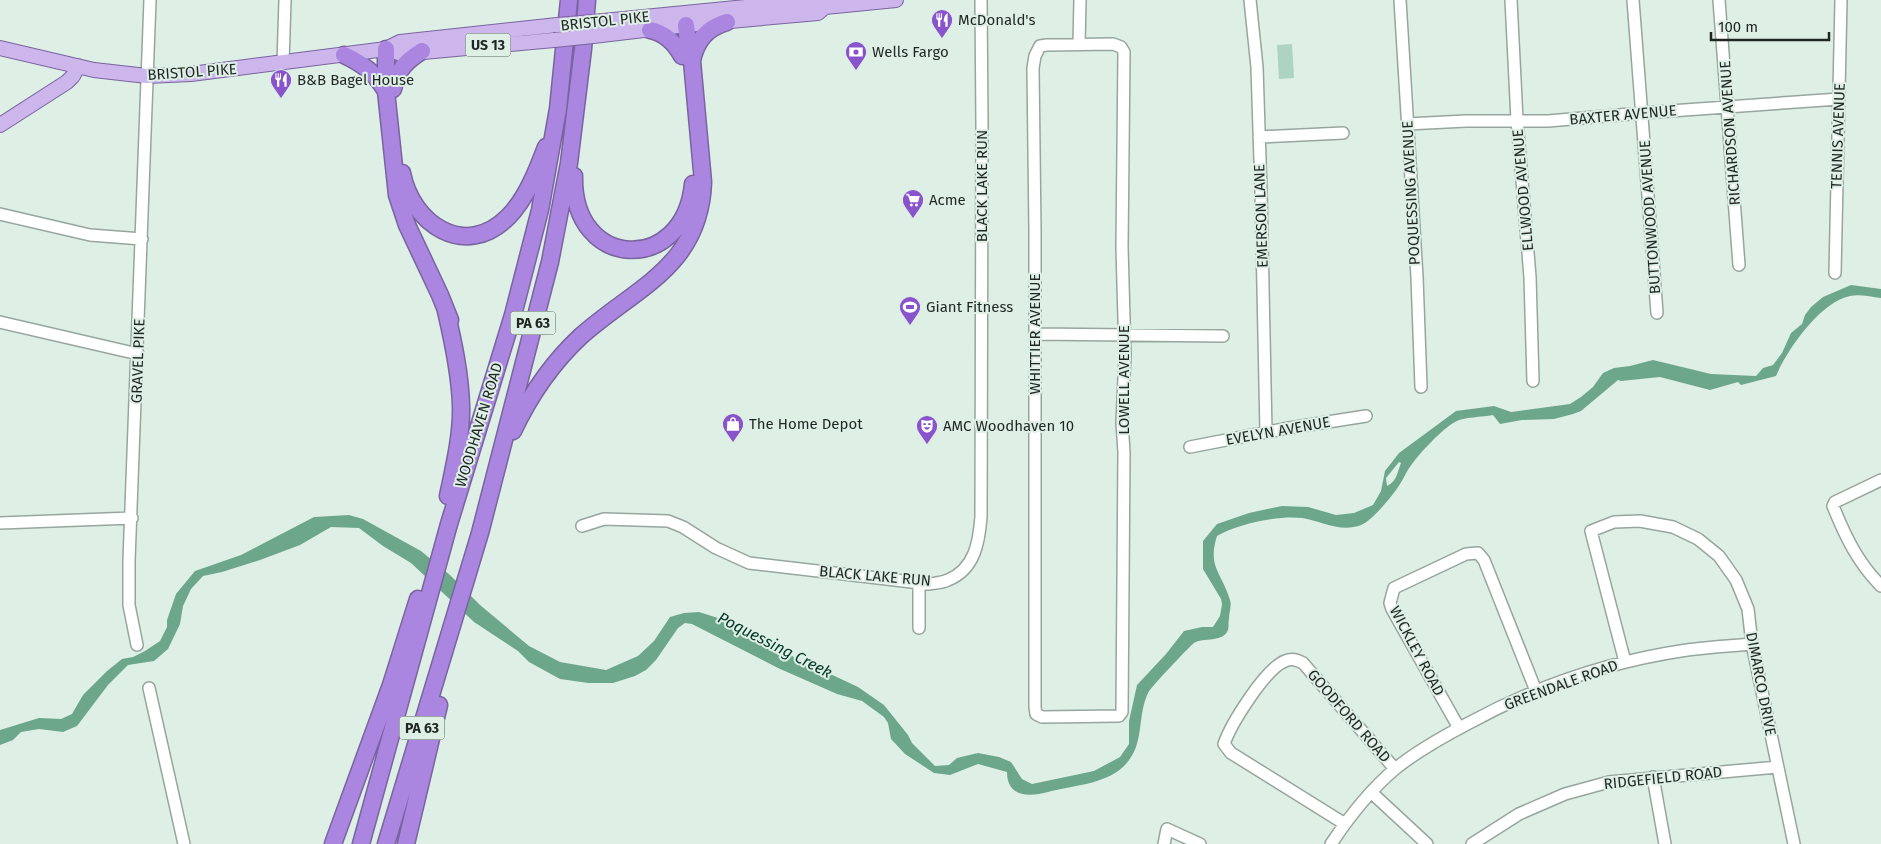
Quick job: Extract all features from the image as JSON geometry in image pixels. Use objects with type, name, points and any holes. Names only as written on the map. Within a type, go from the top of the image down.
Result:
[{"type":"highway","name":"WOODHAVEN ROAD","points":[[361,844],[435,561],[449,524],[525,272],[548,173],[558,109],[569,0]]},
{"type":"highway","name":"WOODHAVEN ROAD","points":[[386,844],[461,614],[552,253],[564,194],[588,0]]},
{"type":"highway","points":[[480,533],[500,465],[511,435],[529,398],[558,360],[599,321],[670,266],[682,251],[692,233],[701,202],[702,182],[682,21]]},
{"type":"highway","points":[[687,58],[705,34],[715,26],[727,22]]},
{"type":"highway","points":[[575,111],[575,197],[579,212],[589,230],[602,241],[626,249],[648,248],[662,242],[673,233],[682,220],[691,199],[693,185],[687,58],[671,40],[661,33],[650,30]]},
{"type":"highway","points":[[386,50],[394,176],[400,206],[446,310],[461,353],[464,374],[466,410],[464,442],[449,524]]},
{"type":"highway","points":[[389,90],[407,61],[422,51]]},
{"type":"highway","points":[[344,55],[370,70],[389,90],[402,174],[409,194],[418,211],[432,225],[456,235],[470,236],[483,233],[501,223],[512,213],[539,164],[558,109]]},
{"type":"highway","points":[[435,561],[456,453],[461,406],[456,356],[446,310]]},
{"type":"highway","points":[[468,587],[505,460],[534,398],[558,360]]},
{"type":"highway","points":[[333,844],[428,586]]},
{"type":"highway","points":[[406,844],[461,614]]},
{"type":"highway","points":[[354,844],[385,757]]},
{"type":"main road","name":"BRISTOL PIKE","points":[[386,50],[400,42],[557,25],[594,22],[727,22],[818,13],[825,7],[896,0]]},
{"type":"main road","name":"BRISTOL PIKE","points":[[0,48],[115,73],[147,76],[183,75],[386,50],[402,54],[650,30],[682,21],[819,1],[825,7]]},
{"type":"main road","points":[[0,125],[67,82],[73,76],[78,66]]},
{"type":"street","name":"GRAVEL PIKE","points":[[137,645],[129,605],[150,0]]},
{"type":"street","points":[[283,63],[285,0]]},
{"type":"street","name":"BLACK LAKE RUN","points":[[582,526],[604,519],[668,521],[683,527],[716,548],[749,563],[928,584],[949,580],[963,570],[974,558],[979,540],[980,517],[981,0]]},
{"type":"street","points":[[1079,44],[1080,0]]},
{"type":"street","name":"EMERSON LANE","points":[[1250,0],[1256,68],[1259,137],[1266,432]]},
{"type":"street","name":"POQUESSING AVENUE","points":[[1400,0],[1421,387]]},
{"type":"street","name":"ELLWOOD AVENUE","points":[[1511,0],[1530,277],[1533,381]]},
{"type":"street","name":"BUTTONWOOD AVENUE","points":[[1633,0],[1657,314]]},
{"type":"street","name":"RICHARDSON AVENUE","points":[[1720,0],[1739,265]]},
{"type":"street","name":"TENNIS AVENUE","points":[[1835,273],[1841,0]]},
{"type":"street","name":"LOWELL AVENUE","points":[[1079,44],[1113,44],[1123,49],[1124,52],[1122,712]]},
{"type":"street","name":"WHITTIER AVENUE","points":[[1079,44],[1040,46],[1033,68],[1035,707],[1036,714],[1042,717],[1119,716],[1122,712]]},
{"type":"street","name":"BAXTER AVENUE","points":[[1407,124],[1518,120],[1548,121],[1839,99]]},
{"type":"street","points":[[1259,137],[1343,133]]},
{"type":"street","points":[[0,214],[90,235],[142,239]]},
{"type":"street","points":[[0,322],[138,354]]},
{"type":"street","points":[[1035,334],[1223,336]]},
{"type":"street","name":"EVELYN AVENUE","points":[[1190,447],[1266,432],[1366,416]]},
{"type":"street","points":[[1881,480],[1835,502],[1833,506],[1848,541],[1861,563],[1881,586]]},
{"type":"street","points":[[0,523],[132,518]]},
{"type":"street","name":"DIMARCO DRIVE","points":[[1625,662],[1591,531],[1614,522],[1640,521],[1673,527],[1699,540],[1719,556],[1736,580],[1748,609],[1752,644],[1794,844]]},
{"type":"street","name":"WICKLEY ROAD","points":[[1459,728],[1392,609],[1390,604],[1394,588],[1466,554],[1478,553],[1487,566],[1536,691]]},
{"type":"street","points":[[919,583],[919,628]]},
{"type":"street","name":"GREENDALE ROAD","points":[[1331,844],[1345,824],[1395,769],[1427,747],[1496,708],[1578,676],[1625,662],[1687,650],[1752,644]]},
{"type":"street","name":"GOODFORD ROAD","points":[[1345,824],[1231,753],[1224,744],[1229,731],[1248,700],[1273,670],[1285,661],[1296,659],[1303,663],[1395,769]]},
{"type":"street","points":[[149,688],[184,844]]},
{"type":"street","name":"RIDGEFIELD ROAD","points":[[1472,844],[1519,814],[1565,794],[1609,782],[1778,767]]},
{"type":"street","points":[[1653,777],[1664,844]]},
{"type":"street","points":[[1372,793],[1427,844]]},
{"type":"street","points":[[1164,844],[1167,829],[1200,844]]},
{"type":"shaded area","points":[[1292,44],[1294,78],[1279,79],[1277,45]]},
{"type":"shaded area","points":[[1851,285],[1881,289],[1881,298],[1862,295],[1850,296],[1827,307],[1796,341],[1776,376],[1741,385],[1738,382],[1710,390],[1660,377],[1618,380],[1581,411],[1554,419],[1522,420],[1500,424],[1493,415],[1463,419],[1450,425],[1432,441],[1410,466],[1388,500],[1377,513],[1361,525],[1346,528],[1293,517],[1247,524],[1217,536],[1214,547],[1215,563],[1231,602],[1228,630],[1222,637],[1194,643],[1162,676],[1148,693],[1144,703],[1138,741],[1130,759],[1115,773],[1087,784],[1041,794],[1027,795],[1015,791],[1011,787],[1007,772],[978,764],[950,775],[934,773],[905,754],[891,739],[888,723],[884,717],[862,701],[837,694],[778,668],[692,624],[685,623],[678,628],[656,660],[646,670],[635,676],[613,683],[588,683],[560,679],[529,662],[518,651],[474,622],[411,563],[383,546],[359,528],[331,527],[300,545],[260,560],[203,576],[191,589],[183,606],[180,624],[168,649],[154,661],[128,665],[108,685],[77,726],[63,732],[39,729],[21,732],[13,740],[0,745],[0,730],[39,718],[61,719],[72,714],[83,695],[107,671],[122,659],[133,657],[160,641],[167,627],[167,620],[176,594],[195,571],[241,555],[314,517],[349,515],[363,519],[421,551],[450,575],[480,605],[529,646],[560,662],[606,670],[638,656],[654,641],[670,617],[684,613],[699,612],[718,618],[730,627],[858,687],[884,705],[908,735],[912,743],[935,766],[949,765],[957,758],[978,753],[999,757],[1011,762],[1022,779],[1032,784],[1094,771],[1120,757],[1129,744],[1129,721],[1137,685],[1166,654],[1184,631],[1202,627],[1213,627],[1220,616],[1221,599],[1203,569],[1203,541],[1217,524],[1249,513],[1282,506],[1308,507],[1336,515],[1354,513],[1373,505],[1381,491],[1385,471],[1399,453],[1456,411],[1494,406],[1511,412],[1570,404],[1593,387],[1603,373],[1614,368],[1653,360],[1711,374],[1756,376],[1763,368],[1773,365],[1782,353],[1791,333],[1802,324],[1805,315],[1811,307],[1823,297]],"holes":[[[1399,462],[1401,463],[1395,479],[1387,486],[1386,478]]]},
{"type":"place","name":"McDonald's","points":[[942,39]]},
{"type":"place","name":"Wells Fargo","points":[[856,71]]},
{"type":"place","name":"B&B Bagel House","points":[[281,99]]},
{"type":"place","name":"Acme","points":[[913,219]]},
{"type":"place","name":"Giant Fitness","points":[[910,326]]},
{"type":"place","name":"The Home Depot","points":[[733,443]]},
{"type":"place","name":"AMC Woodhaven 10","points":[[927,445]]},
{"type":"water label","name":"Poquessing Creek","points":[[775,645]]}]
